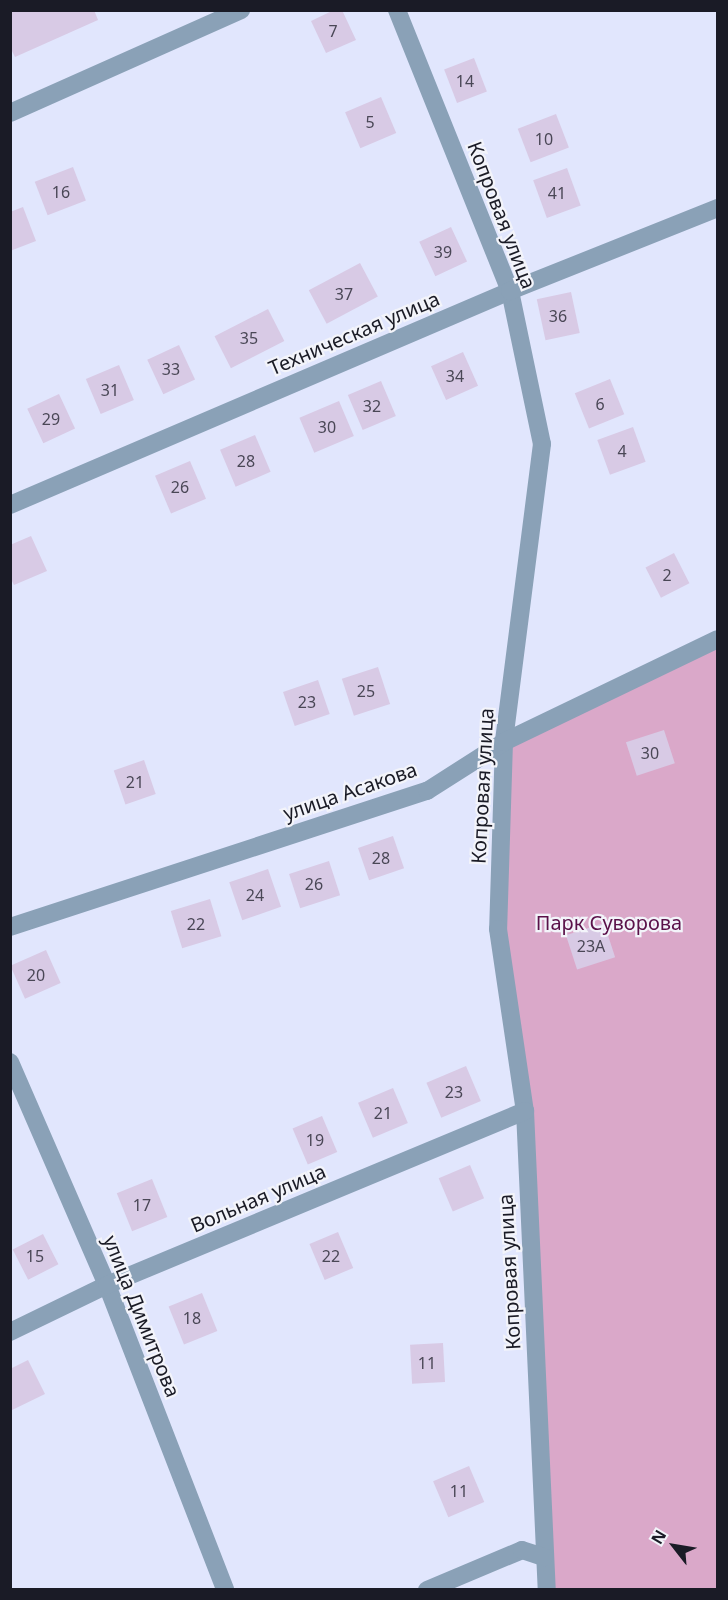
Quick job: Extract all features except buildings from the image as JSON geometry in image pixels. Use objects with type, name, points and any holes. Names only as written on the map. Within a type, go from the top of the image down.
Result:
[{"type":"street","points":[[10,113],[241,10]]},
{"type":"street","name":"Копровая улица","points":[[396,10],[510,291],[542,444],[504,742],[498,929],[525,1111],[544,1557],[548,1590]]},
{"type":"street","name":"Техническая улица","points":[[10,505],[510,291],[717,208]]},
{"type":"street","name":"улица Асакова","points":[[10,927],[427,791],[504,742],[717,639]]},
{"type":"street","name":"улица Димитрова","points":[[10,1062],[107,1285],[225,1590]]},
{"type":"street","name":"Вольная улица","points":[[10,1332],[107,1285],[525,1111]]},
{"type":"street","points":[[427,1590],[522,1550],[544,1557]]},
{"type":"green space","name":"Парк Суворова","points":[[717,639],[717,1589],[547,1589],[525,1111],[498,929],[504,742]]}]
